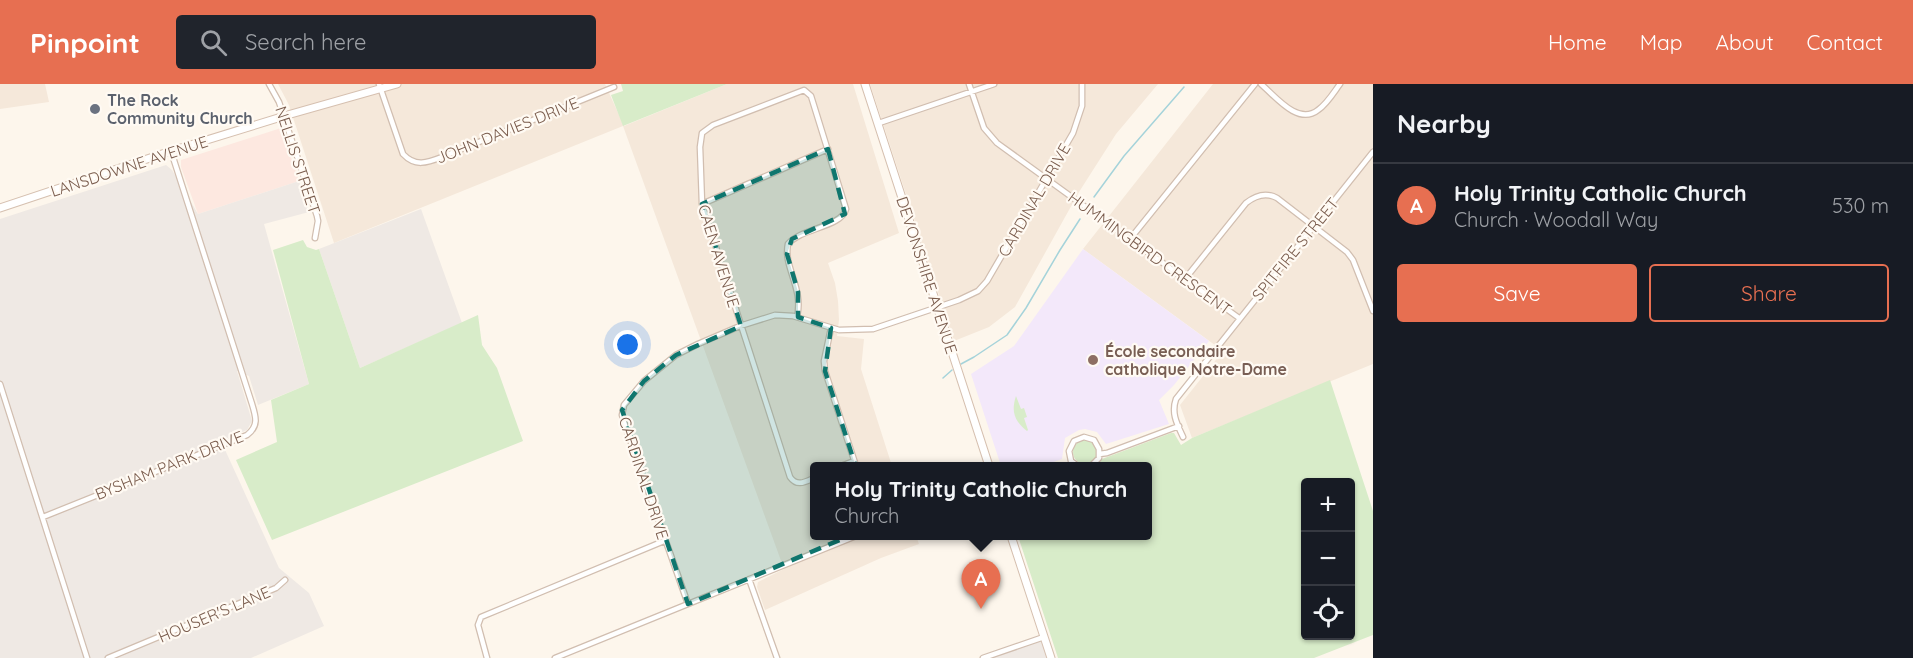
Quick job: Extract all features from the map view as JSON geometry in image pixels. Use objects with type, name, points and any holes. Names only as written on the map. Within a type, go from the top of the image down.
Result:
[{"type":"main road","name":"LANSDOWNE AVENUE","points":[[0,208],[171,151],[379,86],[397,84]]},
{"type":"main road","name":"DEVONSHIRE AVENUE","points":[[865,84],[988,462]]},
{"type":"main road","points":[[1012,540],[1051,658]]},
{"type":"street","name":"NELLIS STREET","points":[[269,84],[284,116],[318,221],[315,238]]},
{"type":"street","name":"HUMMINGBIRD CRESCENT","points":[[969,84],[989,136],[1239,318]]},
{"type":"street","points":[[879,123],[994,84]]},
{"type":"street","name":"CARDINAL DRIVE","points":[[688,604],[627,431],[622,410],[624,405],[644,381],[676,355],[740,326],[775,315],[797,317],[831,328],[854,331],[873,329],[973,294],[985,285],[1078,122],[1082,106],[1082,84]]},
{"type":"street","points":[[1130,239],[1255,84]]},
{"type":"street","points":[[1261,84],[1294,112],[1304,114],[1318,111],[1340,84]]},
{"type":"street","name":"JOHN DAVIES DRIVE","points":[[379,86],[403,154],[411,161],[420,163],[445,156],[613,85]]},
{"type":"street","points":[[613,85],[616,94]]},
{"type":"street","name":"CAEN AVENUE","points":[[797,317],[799,298],[787,254],[788,244],[799,235],[841,218],[846,212],[811,96],[804,90],[713,125],[705,129],[700,138],[702,204],[740,326],[789,477],[800,483],[810,479]]},
{"type":"street","points":[[702,204],[828,149]]},
{"type":"street","name":"BYSHAM PARK DRIVE","points":[[43,517],[247,435],[256,424],[252,404],[171,151]]},
{"type":"street","name":"SPITFIRE STREET","points":[[1184,437],[1174,413],[1176,399],[1373,152]]},
{"type":"street","points":[[1185,279],[1246,203],[1257,196],[1273,196],[1344,248],[1350,256],[1373,311]]},
{"type":"street","points":[[831,328],[824,361],[825,371],[854,462]]},
{"type":"street","points":[[0,384],[87,658]]},
{"type":"street","points":[[1100,454],[1179,426]]},
{"type":"street","points":[[1074,462],[1069,456],[1069,451],[1078,438],[1094,440],[1100,454],[1096,462]]},
{"type":"street","points":[[555,658],[846,540]]},
{"type":"street","points":[[487,658],[478,625],[481,617],[664,541]]},
{"type":"street","points":[[749,579],[777,658]]},
{"type":"street","name":"HOUSER'S LANE","points":[[108,658],[276,588],[285,580]]},
{"type":"street","points":[[983,658],[1044,637]]},
{"type":"highlighted area","points":[[828,149],[845,214],[792,239],[787,254],[798,292],[798,317],[831,328],[825,371],[871,514],[868,528],[688,604],[622,410],[644,381],[676,355],[741,326],[702,204]]},
{"type":"shaded area","points":[[0,84],[45,84],[49,102],[0,109]]},
{"type":"shaded area","points":[[278,84],[605,84],[624,126],[727,84],[853,84],[899,233],[828,263],[838,301],[837,336],[864,339],[861,369],[891,462],[810,462],[810,540],[918,540],[919,544],[881,558],[765,610],[757,587],[758,582],[784,569],[623,126],[334,243],[289,105]]},
{"type":"shaded area","points":[[870,84],[1158,84],[1116,134],[1079,192],[1015,307],[989,327],[954,341]]},
{"type":"shaded area","points":[[1213,84],[1373,84],[1373,364],[1192,438],[1180,405],[1223,351],[1083,249]]},
{"type":"shaded area","points":[[281,128],[299,181],[198,214],[181,167],[181,160]]},
{"type":"shaded area","points":[[166,165],[172,170],[198,214],[299,181],[309,212],[264,224],[309,384],[258,405],[249,376],[237,371],[252,421],[247,430],[221,441],[279,568],[309,593],[324,626],[251,658],[0,658],[0,219]]},
{"type":"shaded area","points":[[421,209],[462,323],[360,368],[319,249]]},
{"type":"shaded area","name":"École secondaire catholique Notre-Dame","points":[[1083,249],[1209,341],[1159,400],[1169,424],[1106,444],[1097,432],[1079,430],[1065,438],[1062,459],[1053,462],[1000,462],[971,374],[1014,346]]},
{"type":"shaded area","points":[[1044,637],[1051,658],[983,658]]},
{"type":"green space","points":[[621,84],[727,84],[623,126],[611,95],[623,91]]},
{"type":"green space","points":[[303,240],[307,247],[319,249],[360,368],[478,315],[482,345],[497,368],[523,441],[272,540],[236,460],[277,442],[271,400],[309,384],[273,250]]},
{"type":"green space","points":[[1330,380],[1373,511],[1373,635],[1314,658],[1058,658],[1019,540],[1152,540],[1152,462],[1099,462],[1102,459],[1174,433],[1181,445],[1192,438]]},
{"type":"green space","points":[[1016,396],[1027,417],[1024,418],[1027,431],[1015,415]]},
{"type":"green space","points":[[1081,441],[1089,441],[1096,448],[1096,456],[1090,462],[1080,462],[1074,456],[1074,448]]},
{"type":"waterway","points":[[1094,197],[1124,156],[1184,87]]},
{"type":"waterway","points":[[961,364],[1007,335],[1080,219]]},
{"type":"waterway","points":[[943,378],[952,370]]},
{"type":"place","name":"The Rock Community Church","points":[[95,109]]},
{"type":"place","name":"École secondaire catholique Notre-Dame","points":[[1093,360]]},
{"type":"place","name":"Holy Trinity Catholic Church","points":[[981,609]]}]
